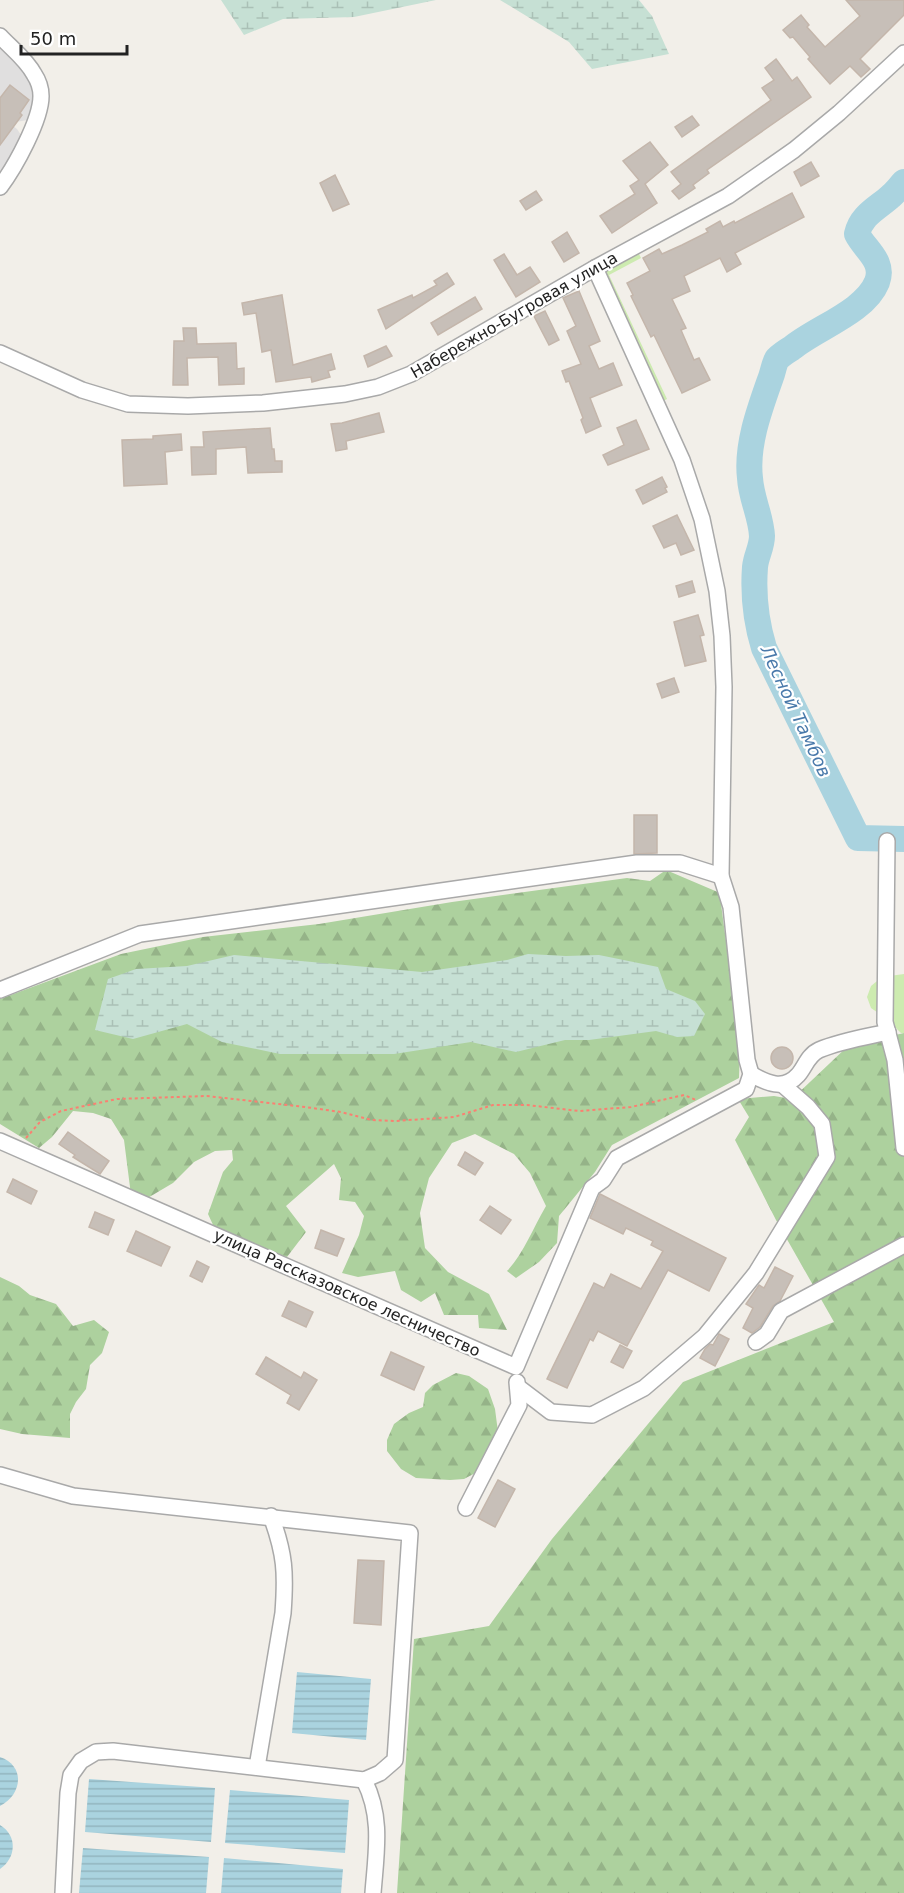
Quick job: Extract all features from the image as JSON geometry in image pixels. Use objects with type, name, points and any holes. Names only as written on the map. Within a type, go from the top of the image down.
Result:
[{"type":"street","points":[[0,36],[28,64],[39,84],[41,94],[40,109],[28,137],[17,161],[0,187]]},
{"type":"street","name":"Набережно-Бугровая улица","points":[[0,353],[82,390],[128,404],[188,406],[263,403],[345,394],[378,387],[411,374],[595,268],[728,196],[794,150],[847,106],[904,53]]},
{"type":"street","points":[[466,1508],[519,1405],[516,1367],[592,1188],[603,1180],[617,1158],[746,1089],[751,1074],[747,1060],[731,907],[721,876],[724,687],[717,591],[702,519],[682,460],[595,268]]},
{"type":"street","points":[[888,841],[885,1022],[895,1060],[904,1148]]},
{"type":"street","points":[[0,990],[140,934],[638,863],[680,863],[721,876]]},
{"type":"street","points":[[751,1074],[766,1084],[783,1085],[796,1077],[815,1051],[888,1032]]},
{"type":"street","points":[[518,1387],[551,1412],[592,1415],[644,1388],[705,1336],[756,1273],[826,1156],[822,1124],[808,1107],[783,1085]]},
{"type":"street","name":"улица Рассказовское лесничество","points":[[0,1142],[516,1367]]},
{"type":"street","points":[[756,1342],[767,1334],[781,1311],[904,1245]]},
{"type":"street","points":[[0,1475],[73,1496],[410,1533],[395,1760],[380,1773],[364,1780],[113,1751],[96,1752],[81,1761],[71,1775],[63,1893]]},
{"type":"street","points":[[257,1767],[285,1591],[285,1567],[281,1543],[271,1516]]},
{"type":"street","points":[[364,1780],[377,1818],[373,1893]]},
{"type":"path","points":[[16,1149],[40,1122],[61,1111],[117,1099],[218,1097],[341,1112],[372,1120],[395,1121],[454,1117],[493,1105],[528,1105],[579,1111],[631,1107],[684,1095],[712,1106]]},
{"type":"shaded area","points":[[0,46],[17,60],[37,90],[36,106],[28,120],[9,123],[23,138],[0,180]]},
{"type":"green space","points":[[221,0],[436,0],[354,17],[283,19],[244,35]]},
{"type":"green space","points":[[500,0],[639,0],[652,16],[669,54],[592,69],[569,42]]},
{"type":"green space","points":[[638,252],[641,258],[609,275],[667,399],[659,403],[605,274],[607,269]]},
{"type":"green space","points":[[666,870],[720,893],[736,1009],[739,1078],[612,1145],[595,1172],[559,1216],[557,1243],[539,1262],[516,1278],[507,1271],[523,1248],[546,1206],[530,1173],[514,1154],[475,1134],[452,1143],[429,1178],[420,1213],[425,1248],[448,1272],[489,1294],[507,1330],[479,1328],[478,1315],[444,1315],[435,1293],[421,1302],[401,1290],[395,1271],[358,1277],[342,1273],[359,1235],[364,1216],[355,1202],[339,1200],[341,1178],[334,1164],[286,1206],[306,1232],[287,1257],[273,1255],[214,1227],[208,1214],[223,1172],[233,1160],[232,1150],[215,1151],[194,1162],[173,1183],[146,1199],[131,1195],[124,1140],[111,1119],[93,1113],[73,1111],[52,1137],[39,1148],[0,1124],[0,999],[121,954],[203,937],[319,924],[452,902],[627,878],[650,881]]},
{"type":"green space","points":[[528,954],[599,955],[658,967],[666,989],[695,1001],[705,1014],[694,1036],[677,1037],[656,1031],[589,1040],[565,1040],[516,1052],[471,1042],[394,1054],[280,1054],[222,1042],[187,1024],[133,1039],[95,1030],[108,979],[136,969],[187,966],[234,955],[422,972],[507,960]]},
{"type":"green space","points":[[904,974],[904,1033],[901,1033],[871,1008],[867,997],[871,986],[882,977]]},
{"type":"green space","points":[[904,1033],[904,1893],[397,1893],[414,1639],[489,1626],[552,1539],[683,1382],[834,1322],[776,1220],[735,1140],[749,1117],[738,1099],[774,1096],[792,1099],[848,1046]]},
{"type":"green space","points":[[0,1277],[19,1286],[30,1295],[56,1304],[73,1326],[94,1320],[109,1332],[102,1353],[90,1365],[86,1389],[70,1414],[70,1438],[22,1434],[0,1429]]},
{"type":"green space","points":[[456,1373],[469,1376],[488,1389],[495,1409],[498,1432],[481,1470],[464,1479],[416,1478],[401,1469],[387,1451],[387,1440],[394,1424],[409,1413],[423,1407],[425,1393],[433,1385]]},
{"type":"water","points":[[297,1672],[371,1679],[366,1740],[292,1733]]},
{"type":"water","points":[[0,1757],[14,1767],[18,1781],[13,1795],[0,1806]]},
{"type":"water","points":[[89,1779],[215,1788],[211,1842],[85,1832]]},
{"type":"water","points":[[230,1790],[349,1800],[345,1853],[225,1843]]},
{"type":"water","points":[[0,1825],[10,1835],[13,1847],[9,1859],[0,1869]]},
{"type":"water","points":[[83,1848],[209,1857],[206,1893],[79,1893]]},
{"type":"water","points":[[224,1858],[343,1869],[341,1893],[221,1893]]},
{"type":"building","points":[[846,0],[904,0],[904,15],[860,59],[870,69],[861,77],[850,66],[830,84],[808,59],[810,57],[793,37],[790,38],[783,30],[801,15],[809,25],[807,27],[825,47],[860,16]]},
{"type":"building","points":[[776,59],[792,81],[797,77],[811,97],[707,170],[709,173],[693,185],[695,188],[679,199],[672,191],[681,184],[671,172],[771,100],[762,88],[774,80],[765,68]]},
{"type":"building","points":[[10,85],[29,100],[20,113],[22,115],[0,145],[0,98]]},
{"type":"building","points":[[692,116],[699,125],[682,137],[675,127]]},
{"type":"building","points":[[650,142],[668,165],[645,184],[657,203],[612,233],[600,216],[635,194],[630,186],[639,180],[623,161]]},
{"type":"building","points":[[811,162],[819,176],[801,186],[794,172]]},
{"type":"building","points":[[335,175],[349,204],[333,211],[320,183]]},
{"type":"building","points":[[536,191],[542,200],[526,210],[520,201]]},
{"type":"building","points":[[792,193],[804,217],[735,253],[741,264],[727,272],[720,258],[684,276],[690,291],[672,299],[686,328],[681,330],[694,360],[699,358],[710,380],[682,393],[654,335],[651,337],[627,283],[650,271],[643,258],[659,249],[662,254],[708,232],[706,229],[720,221],[723,227],[734,221],[735,223]]},
{"type":"building","points":[[567,232],[579,253],[564,262],[552,242]]},
{"type":"building","points":[[504,254],[517,275],[530,267],[540,282],[516,297],[494,260]]},
{"type":"building","points":[[447,273],[454,284],[386,329],[378,310],[412,295],[413,298],[437,285],[434,281]]},
{"type":"building","points":[[579,291],[600,341],[589,346],[599,369],[613,363],[622,385],[590,398],[601,426],[586,433],[581,420],[583,418],[569,381],[566,382],[562,371],[581,364],[567,331],[576,326],[563,298]]},
{"type":"building","points":[[282,295],[293,365],[331,354],[335,369],[328,371],[330,377],[312,382],[311,377],[276,382],[271,350],[262,352],[256,313],[244,315],[242,303]]},
{"type":"building","points":[[475,297],[482,309],[438,335],[431,323]]},
{"type":"building","points":[[545,311],[559,340],[549,345],[534,316]]},
{"type":"building","points":[[183,328],[196,328],[197,344],[236,343],[237,369],[244,368],[244,384],[219,385],[218,357],[187,358],[188,385],[173,385],[174,341],[184,341]]},
{"type":"building","points":[[386,346],[392,356],[368,367],[364,356]]},
{"type":"building","points":[[379,413],[384,432],[346,441],[347,449],[336,451],[331,424]]},
{"type":"building","points":[[636,420],[649,449],[608,465],[603,455],[624,445],[617,428]]},
{"type":"building","points":[[270,428],[275,461],[282,461],[282,472],[248,473],[246,447],[216,449],[216,474],[192,475],[191,447],[204,447],[203,432]]},
{"type":"building","points":[[181,434],[182,450],[165,452],[167,484],[124,486],[122,440],[153,439],[153,436]]},
{"type":"building","points":[[662,477],[667,492],[643,504],[636,490]]},
{"type":"building","points":[[677,515],[694,550],[681,555],[676,543],[664,548],[653,526]]},
{"type":"building","points":[[692,581],[695,592],[679,597],[676,586]]},
{"type":"building","points":[[698,615],[704,635],[700,636],[706,661],[685,666],[674,622]]},
{"type":"building","points":[[674,678],[679,692],[662,698],[657,684]]},
{"type":"building","points":[[634,815],[657,815],[657,853],[634,854]]},
{"type":"building","points":[[782,1047],[790,1050],[793,1058],[790,1066],[782,1069],[774,1066],[771,1058],[774,1050]]},
{"type":"building","points":[[68,1132],[109,1161],[100,1174],[73,1157],[75,1155],[59,1144]]},
{"type":"building","points":[[465,1152],[483,1163],[475,1175],[458,1165]]},
{"type":"building","points":[[13,1179],[37,1191],[31,1204],[7,1192]]},
{"type":"building","points":[[600,1194],[726,1258],[709,1291],[668,1270],[627,1346],[598,1331],[593,1341],[590,1339],[567,1388],[547,1379],[594,1283],[604,1288],[611,1274],[641,1289],[663,1251],[651,1245],[653,1241],[626,1228],[623,1234],[590,1218]]},
{"type":"building","points":[[490,1206],[511,1220],[501,1234],[480,1220]]},
{"type":"building","points":[[95,1212],[114,1220],[108,1235],[89,1227]]},
{"type":"building","points":[[321,1230],[344,1239],[337,1256],[315,1248]]},
{"type":"building","points":[[136,1231],[170,1247],[161,1266],[127,1251]]},
{"type":"building","points":[[197,1261],[209,1267],[202,1282],[190,1276]]},
{"type":"building","points":[[775,1267],[793,1276],[780,1301],[773,1306],[760,1327],[752,1333],[743,1328],[753,1308],[746,1304],[759,1285],[764,1288]]},
{"type":"building","points":[[289,1301],[313,1312],[306,1327],[282,1316]]},
{"type":"building","points":[[719,1334],[729,1339],[715,1366],[700,1358],[710,1344],[713,1345]]},
{"type":"building","points":[[620,1345],[632,1351],[623,1368],[611,1362]]},
{"type":"building","points":[[391,1352],[424,1367],[414,1390],[381,1375]]},
{"type":"building","points":[[266,1357],[301,1378],[304,1372],[317,1380],[299,1410],[287,1403],[291,1395],[256,1374]]},
{"type":"building","points":[[498,1480],[515,1489],[495,1527],[478,1518]]},
{"type":"building","points":[[358,1560],[384,1561],[381,1625],[354,1623]]},
{"type":"waterway","name":"Лесной Тамбов","points":[[904,182],[871,212],[859,227],[857,234],[873,256],[878,268],[879,275],[871,293],[851,311],[777,359],[755,427],[749,465],[762,536],[754,587],[757,618],[764,648],[858,838],[904,839]]}]
